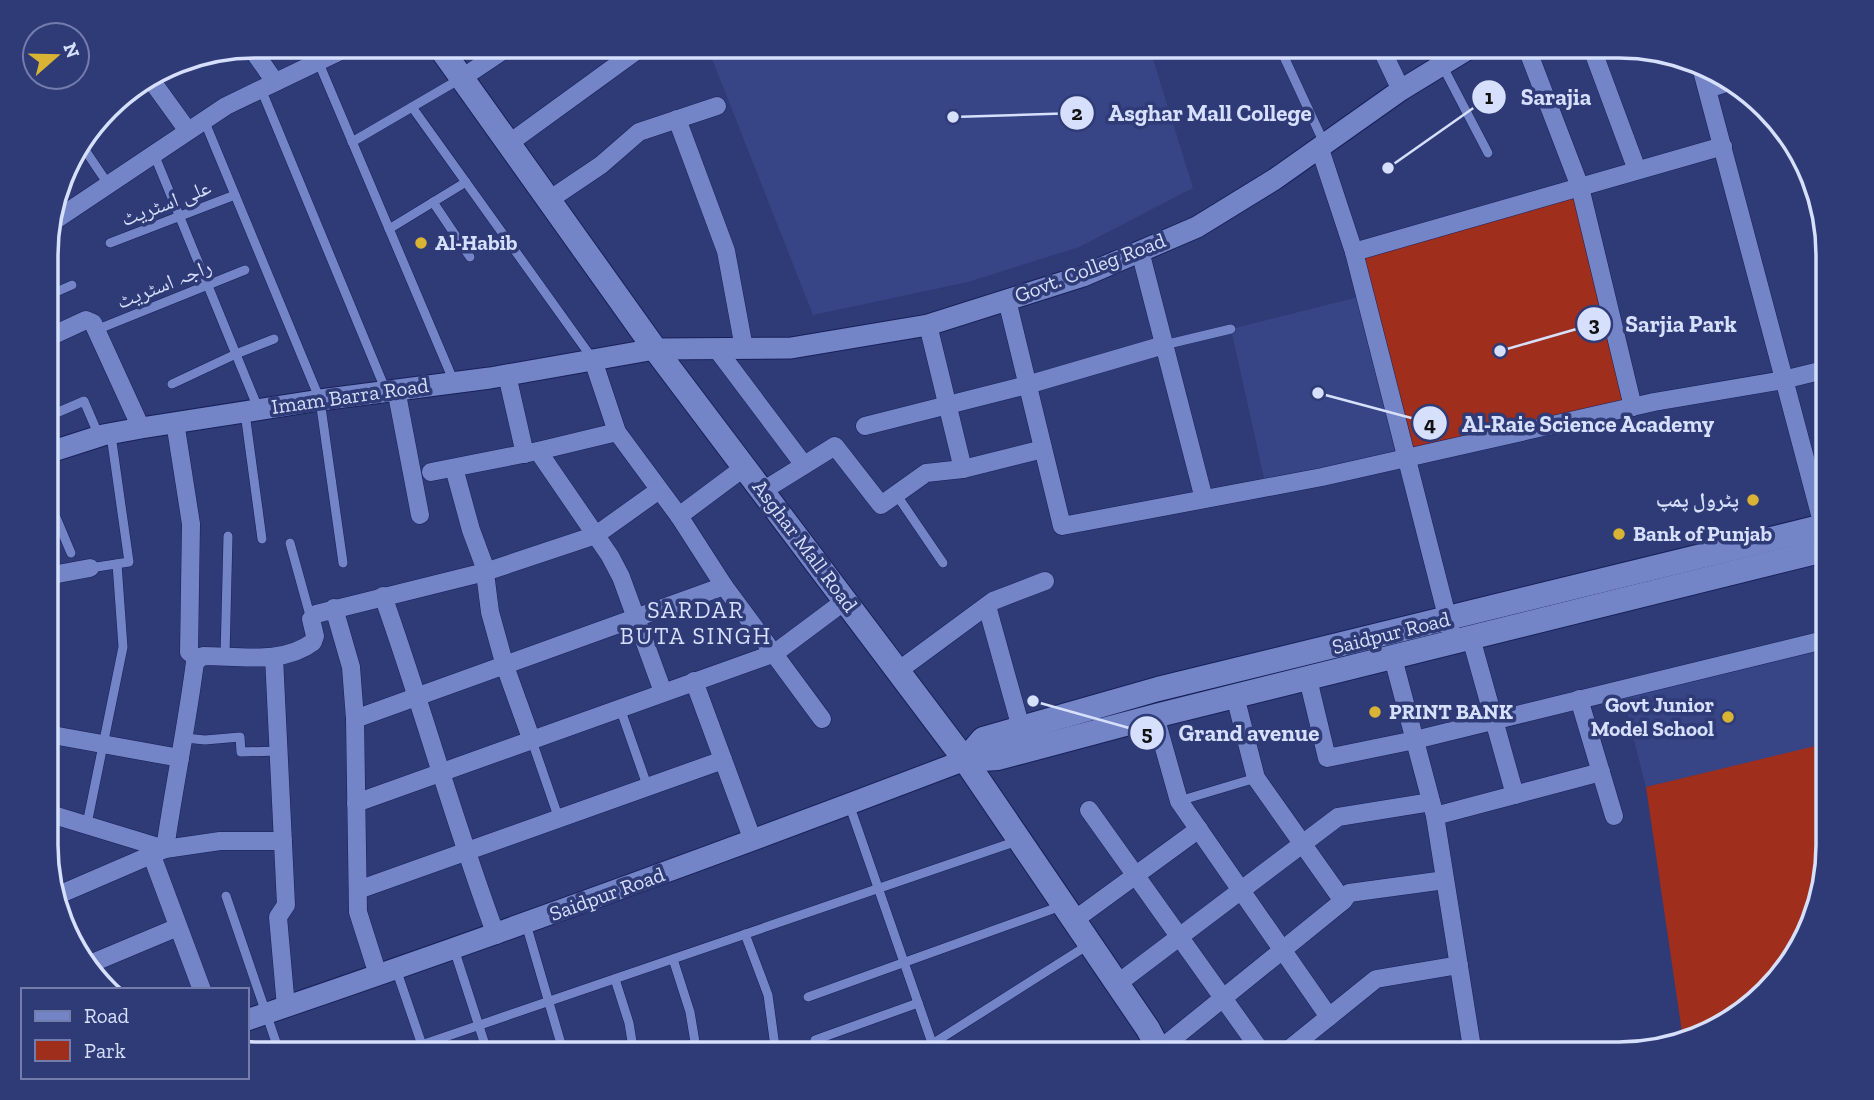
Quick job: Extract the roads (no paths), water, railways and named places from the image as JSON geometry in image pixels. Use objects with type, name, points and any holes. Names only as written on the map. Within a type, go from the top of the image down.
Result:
[{"type":"main road","name":"Asghar Mall Road","points":[[448,58],[656,349],[965,760],[1155,1042]]},
{"type":"main road","name":"Saidpur Road","points":[[965,760],[984,739],[1158,690],[1458,633],[1816,539]]},
{"type":"main road","name":"Saidpur Road","points":[[965,760],[998,758],[1155,716],[1393,658],[1458,633]]},
{"type":"street","points":[[255,58],[268,85]]},
{"type":"street","points":[[62,216],[226,106],[325,58]]},
{"type":"street","points":[[462,78],[492,58]]},
{"type":"street","points":[[508,144],[626,58]]},
{"type":"street","points":[[1386,58],[1401,90]]},
{"type":"street","name":"Govt. Colleg Road","points":[[656,349],[791,348],[928,325],[1083,276],[1197,227],[1322,147],[1401,90],[1453,58]]},
{"type":"street","points":[[1531,58],[1580,187],[1633,407]]},
{"type":"street","points":[[1595,58],[1637,170]]},
{"type":"street","points":[[1704,77],[1816,497]]},
{"type":"street","points":[[155,85],[188,131]]},
{"type":"street","points":[[1708,89],[1720,85]]},
{"type":"street","points":[[549,200],[601,165],[639,132],[717,106]]},
{"type":"street","points":[[677,119],[726,251],[744,348]]},
{"type":"street","points":[[1354,252],[1723,146]]},
{"type":"street","points":[[1322,147],[1354,252],[1406,458],[1458,633],[1494,720],[1515,795]]},
{"type":"street","points":[[1140,251],[1204,499]]},
{"type":"street","points":[[1006,300],[1062,526],[1406,458],[1633,407],[1816,372]]},
{"type":"street","points":[[58,333],[86,320],[93,323],[141,428]]},
{"type":"street","points":[[928,325],[963,469]]},
{"type":"street","points":[[865,426],[1027,385],[1164,345]]},
{"type":"street","points":[[716,348],[804,465]]},
{"type":"street","name":"Imam Barra Road","points":[[58,450],[105,435],[175,422],[507,375],[656,349]]},
{"type":"street","points":[[593,360],[617,432],[679,516],[724,586],[822,719]]},
{"type":"street","points":[[507,375],[531,453],[596,535],[621,577],[663,692]]},
{"type":"street","points":[[391,390],[421,514]]},
{"type":"street","points":[[175,422],[191,524],[189,652],[197,659],[225,656],[274,657],[295,652],[313,642],[311,619],[316,614],[485,572],[596,535],[659,490]]},
{"type":"street","points":[[431,472],[531,453],[617,432]]},
{"type":"street","points":[[764,490],[835,446],[881,505],[926,473],[963,469],[1043,449]]},
{"type":"street","points":[[679,516],[746,466]]},
{"type":"street","points":[[454,468],[485,572],[491,612],[505,666],[532,741]]},
{"type":"street","points":[[58,574],[90,568]]},
{"type":"street","points":[[898,671],[987,606],[1045,581]]},
{"type":"street","points":[[355,719],[636,620],[724,586]]},
{"type":"street","points":[[383,596],[495,934]]},
{"type":"street","points":[[356,803],[775,653],[846,600]]},
{"type":"street","points":[[987,606],[1021,728]]},
{"type":"street","points":[[334,608],[351,667],[355,719],[358,912],[387,972]]},
{"type":"street","points":[[1308,678],[1327,758],[1415,740],[1816,642]]},
{"type":"street","points":[[267,1014],[278,917],[286,905],[274,657]]},
{"type":"street","points":[[1393,658],[1433,809],[1471,1042]]},
{"type":"street","points":[[197,659],[185,738],[159,852],[178,927],[201,988]]},
{"type":"street","points":[[694,681],[753,841]]},
{"type":"street","points":[[1235,696],[1256,778],[1343,901]]},
{"type":"street","points":[[1579,699],[1614,816]]},
{"type":"street","points":[[1155,716],[1179,801],[1329,1017]]},
{"type":"street","points":[[58,736],[180,758]]},
{"type":"street","name":"Saidpur Road","points":[[267,1014],[526,924],[965,760]]},
{"type":"street","points":[[358,890],[723,761]]},
{"type":"street","points":[[1117,984],[1338,817],[1433,809],[1515,795],[1601,772]]},
{"type":"street","points":[[1089,810],[1254,1042]]},
{"type":"street","points":[[58,816],[87,824],[159,852]]},
{"type":"street","points":[[1068,913],[1136,875],[1199,829]]},
{"type":"street","points":[[63,893],[159,852],[220,842],[283,841]]},
{"type":"street","points":[[1172,1042],[1343,901],[1349,893],[1445,880]]},
{"type":"street","points":[[96,961],[178,927]]},
{"type":"street","points":[[1298,1042],[1376,979],[1459,965]]},
{"type":"lane","points":[[1284,58],[1322,147]]},
{"type":"lane","points":[[318,61],[454,382]]},
{"type":"lane","points":[[1442,65],[1488,153]]},
{"type":"lane","points":[[352,142],[462,78]]},
{"type":"lane","points":[[268,85],[391,390]]},
{"type":"lane","points":[[412,107],[593,360]]},
{"type":"lane","points":[[204,120],[320,400],[343,563]]},
{"type":"lane","points":[[86,152],[108,184]]},
{"type":"lane","points":[[154,154],[236,354],[252,410],[262,539]]},
{"type":"lane","points":[[389,229],[466,182]]},
{"type":"lane","name":"علی اسٹریٹ","points":[[110,243],[235,195]]},
{"type":"lane","points":[[433,202],[470,257]]},
{"type":"lane","name":"راجہ اسٹریٹ","points":[[96,330],[245,270]]},
{"type":"lane","points":[[58,291],[72,285]]},
{"type":"lane","points":[[1164,345],[1231,329]]},
{"type":"lane","points":[[172,384],[274,339]]},
{"type":"lane","points":[[58,412],[84,401],[105,435],[129,562],[90,568]]},
{"type":"lane","points":[[896,494],[943,562]]},
{"type":"lane","points":[[58,522],[71,553]]},
{"type":"lane","points":[[225,656],[228,536]]},
{"type":"lane","points":[[290,543],[311,619]]},
{"type":"lane","points":[[87,824],[123,647],[117,564]]},
{"type":"lane","points":[[620,708],[648,788]]},
{"type":"lane","points":[[185,738],[205,740],[240,737],[241,752],[279,751]]},
{"type":"lane","points":[[532,741],[560,819]]},
{"type":"lane","points":[[1179,801],[1256,778]]},
{"type":"lane","points":[[849,804],[929,1042]]},
{"type":"lane","points":[[431,1042],[1019,841]]},
{"type":"lane","points":[[226,896],[276,1042]]},
{"type":"lane","points":[[808,997],[904,962],[1068,913]]},
{"type":"lane","points":[[526,924],[560,1042]]},
{"type":"lane","points":[[745,934],[768,995],[774,1042]]},
{"type":"lane","points":[[947,1042],[1089,944]]},
{"type":"lane","points":[[454,949],[484,1042]]},
{"type":"lane","points":[[673,959],[690,1012],[695,1042]]},
{"type":"lane","points":[[387,972],[421,1042]]},
{"type":"lane","points":[[615,979],[629,1023],[631,1042]]},
{"type":"lane","points":[[815,1040],[918,1003]]},
{"type":"place","name":"Asghar Mall College","points":[[953,117]]},
{"type":"place","name":"Sarajia","points":[[1388,168]]},
{"type":"place","name":"Al-Habib","points":[[421,243]]},
{"type":"place","name":"Sarjia Park","points":[[1500,351]]},
{"type":"place","name":"Al-Raie Science Academy","points":[[1318,393]]},
{"type":"place","name":"پٹرول پمپ","points":[[1753,500]]},
{"type":"place","name":"Bank of Punjab","points":[[1619,534]]},
{"type":"place","name":"Grand avenue","points":[[1033,701]]},
{"type":"place","name":"PRINT BANK","points":[[1375,712]]},
{"type":"place","name":"Govt Junior Model School","points":[[1728,717]]},
{"type":"district","name":"SARDAR BUTA SINGH","points":[[696,623]]}]
